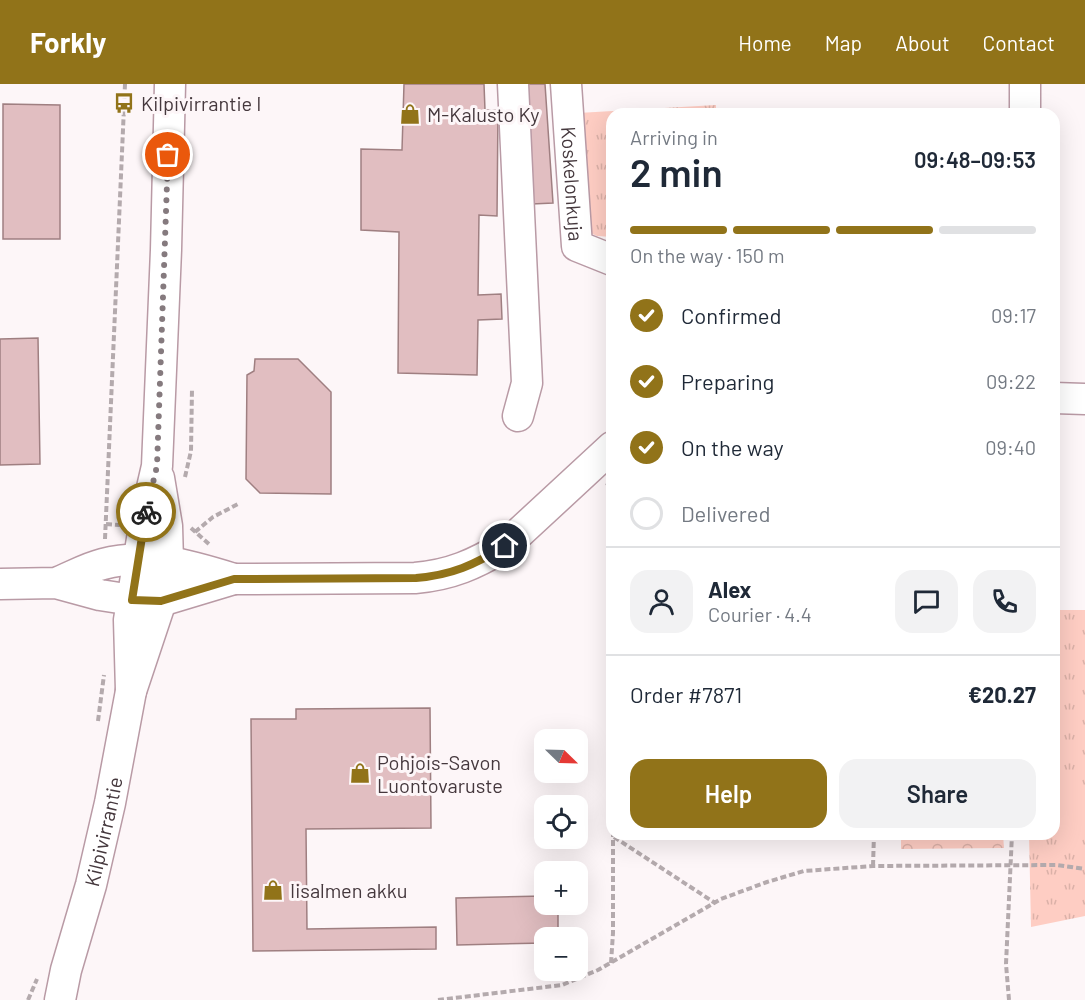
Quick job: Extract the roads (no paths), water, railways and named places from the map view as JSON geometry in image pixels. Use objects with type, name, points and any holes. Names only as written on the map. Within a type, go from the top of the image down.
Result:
[{"type":"street","name":"Kilpivirrantie","points":[[51,1000],[53,971],[91,885],[110,804],[131,691],[129,620],[147,600],[154,560],[167,526],[157,466],[170,84]]},
{"type":"street","points":[[513,84],[527,383],[518,416]]},
{"type":"street","name":"Koskelonkuja","points":[[566,84],[577,246],[606,258]]},
{"type":"street","points":[[1025,84],[1025,108]]},
{"type":"street","points":[[1060,398],[1085,399]]},
{"type":"street","points":[[0,584],[56,583],[100,595],[147,600],[234,579],[441,576],[485,558],[505,546],[606,453]]},
{"type":"street","points":[[56,583],[103,564],[154,560],[195,567],[234,579]]},
{"type":"street","name":"Kilpivirrantie","points":[[53,971],[60,1000]]},
{"type":"place","name":"Kilpivirrantie I","points":[[124,103]]},
{"type":"place","name":"M-Kalusto Ky","points":[[410,114]]},
{"type":"place","name":"Pohjois-Savon Luontovaruste","points":[[360,773]]},
{"type":"place","name":"Iisalmen akku","points":[[273,890]]}]
